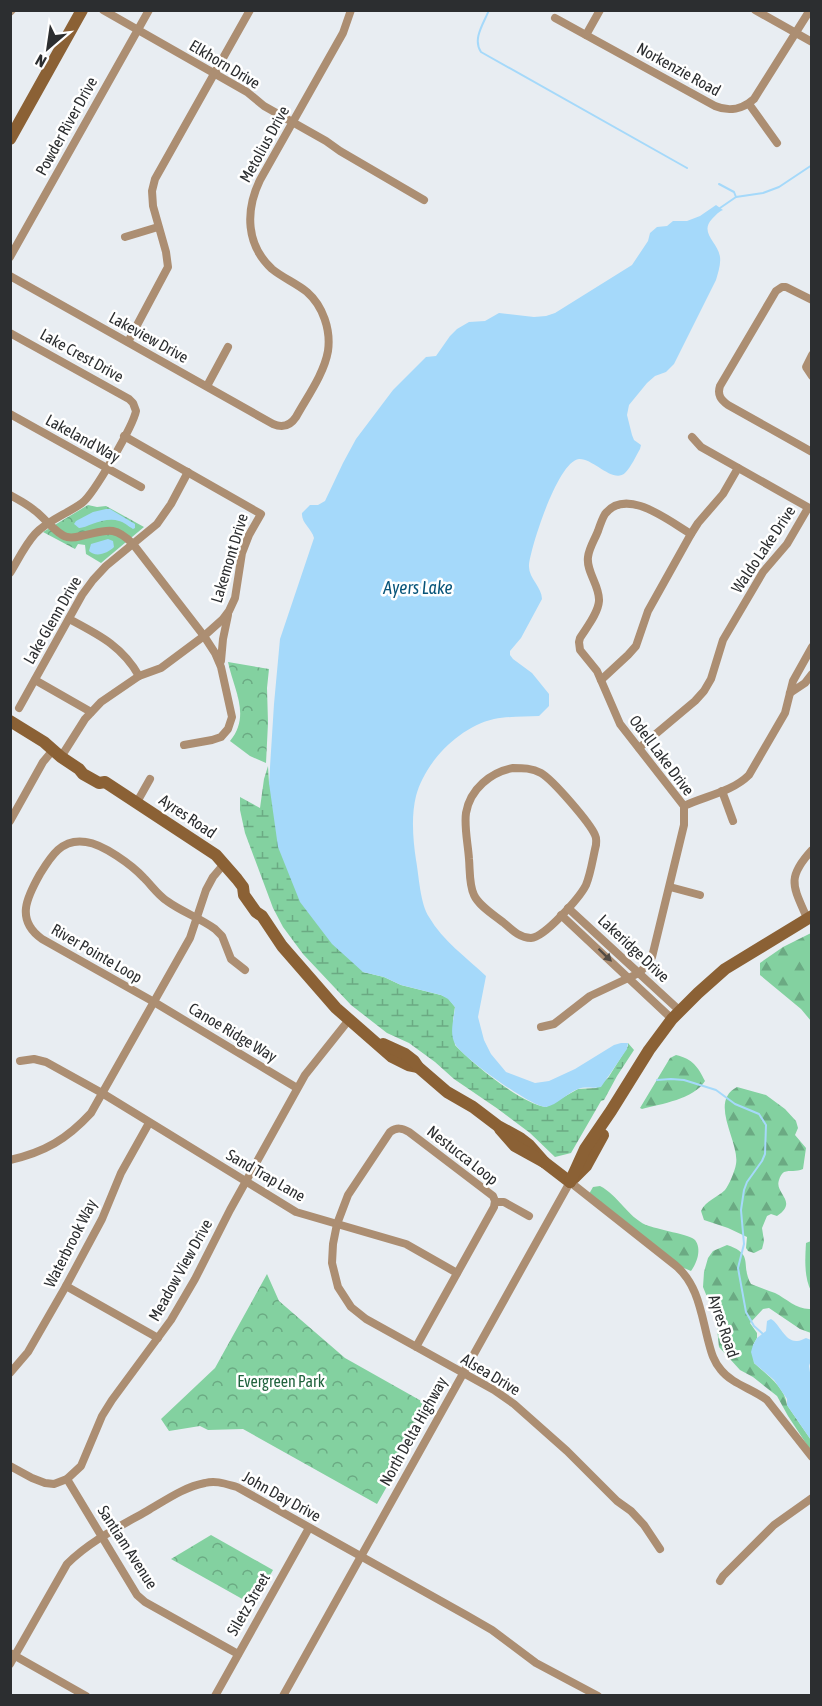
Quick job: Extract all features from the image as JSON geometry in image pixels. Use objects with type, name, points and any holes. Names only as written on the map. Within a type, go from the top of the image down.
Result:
[{"type":"street","points":[[10,139],[82,10]]},
{"type":"street","name":"Elkhorn Drive","points":[[103,10],[248,92],[264,106],[424,200]]},
{"type":"street","name":"Powder River Drive","points":[[10,257],[149,10]]},
{"type":"street","points":[[128,342],[168,267],[152,199],[155,179],[250,10]]},
{"type":"street","name":"Metolius Drive","points":[[273,424],[287,425],[295,420],[323,368],[328,348],[328,330],[319,306],[307,292],[272,268],[259,253],[251,233],[249,214],[254,194],[343,33],[351,10]]},
{"type":"street","points":[[586,35],[600,10]]},
{"type":"street","points":[[755,10],[812,42]]},
{"type":"street","points":[[777,143],[749,104],[758,95],[810,10]]},
{"type":"street","name":"Norkenzie Road","points":[[555,18],[715,106],[729,110],[749,104]]},
{"type":"street","points":[[125,237],[158,227]]},
{"type":"street","name":"Lakeview Drive","points":[[10,276],[273,424]]},
{"type":"street","points":[[812,288],[809,299],[786,287],[776,291],[720,386],[718,394],[723,401],[812,452]]},
{"type":"street","name":"Lake Crest Drive","points":[[10,333],[129,399],[135,407],[135,414],[124,436]]},
{"type":"street","points":[[207,386],[228,347]]},
{"type":"street","points":[[812,355],[806,367],[812,376]]},
{"type":"street","name":"Lakeland Way","points":[[10,414],[141,487]]},
{"type":"street","points":[[10,573],[35,534],[49,522],[86,500],[124,436]]},
{"type":"street","name":"Lakemont Drive","points":[[10,821],[43,762],[57,754],[91,712],[110,695],[140,676],[161,668],[204,636],[229,611],[235,598],[242,553],[261,514],[124,436]]},
{"type":"street","points":[[692,437],[701,447],[810,508]]},
{"type":"street","points":[[601,680],[636,646],[648,610],[691,534],[723,494],[738,468]]},
{"type":"street","name":"Lake Glenn Drive","points":[[19,708],[93,580],[162,518],[188,472]]},
{"type":"street","points":[[10,495],[34,510],[59,532],[70,537],[112,530],[123,535],[133,544],[204,636],[221,667],[232,717],[228,729],[221,736],[184,745]]},
{"type":"street","name":"Odell Lake Drive","points":[[639,973],[652,957],[684,825],[684,806],[617,720],[596,669],[580,650],[579,642],[599,603],[588,556],[603,517],[622,503],[642,506],[691,534]]},
{"type":"street","name":"Waldo Lake Drive","points":[[639,748],[704,691],[711,679],[723,640],[763,572],[791,539],[810,508]]},
{"type":"street","points":[[221,667],[223,639],[229,611]]},
{"type":"street","points":[[69,619],[113,644],[140,676]]},
{"type":"street","points":[[684,806],[741,782],[752,771],[785,713],[794,677],[812,647]]},
{"type":"street","points":[[790,693],[805,684],[812,674]]},
{"type":"street","points":[[35,680],[91,712]]},
{"type":"street","name":"Ayres Road","points":[[10,721],[34,735],[83,774],[99,783],[105,782],[206,848],[224,864],[243,887],[250,890],[262,908],[262,916],[282,946],[348,1021],[378,1043],[392,1057],[418,1067],[447,1092],[473,1107],[498,1126],[515,1146],[544,1162],[685,1274],[696,1294],[713,1360],[729,1378],[767,1400],[812,1457]]},
{"type":"street","points":[[523,768],[544,775],[554,782],[595,835],[596,845],[586,884],[561,915],[542,935],[533,938],[523,937],[511,930],[473,894],[466,813],[477,790],[498,772],[523,768]]},
{"type":"street","points":[[137,802],[150,779]]},
{"type":"street","points":[[722,791],[733,821]]},
{"type":"street","name":"River Pointe Loop","points":[[154,1002],[37,936],[29,924],[26,902],[51,857],[59,848],[71,842],[88,842],[132,867],[164,899],[219,932],[231,959],[245,970]]},
{"type":"street","points":[[809,917],[796,894],[794,879],[798,867],[812,850]]},
{"type":"street","points":[[10,1160],[26,1157],[50,1147],[73,1131],[91,1113],[190,938],[206,890],[224,864]]},
{"type":"street","points":[[670,887],[700,895]]},
{"type":"street","name":"Lakeridge Drive","points":[[568,908],[639,973],[676,1015]]},
{"type":"street","name":"Lakeridge Drive","points":[[561,915],[628,977],[676,1015]]},
{"type":"street","name":"North Delta Highway","points":[[283,1695],[570,1182],[585,1149],[649,1050],[676,1015],[725,969],[809,917]]},
{"type":"street","points":[[541,1027],[557,1023],[590,996],[639,973]]},
{"type":"street","name":"Canoe Ridge Way","points":[[154,1002],[297,1088]]},
{"type":"street","name":"Meadow View Drive","points":[[68,1479],[81,1466],[98,1425],[112,1400],[171,1320],[297,1088],[348,1021]]},
{"type":"street","name":"Sand Trap Lane","points":[[20,1061],[34,1059],[46,1062],[102,1093],[296,1212],[406,1244],[457,1273]]},
{"type":"street","name":"Waterbrook Way","points":[[10,1373],[28,1352],[66,1286],[102,1219],[121,1173],[149,1123]]},
{"type":"street","name":"Nestucca Loop","points":[[338,1224],[348,1195],[390,1132],[399,1128],[409,1132],[493,1196],[494,1207],[416,1347]]},
{"type":"street","points":[[495,1202],[504,1202],[530,1216]]},
{"type":"street","name":"Alsea Drive","points":[[338,1224],[333,1244],[332,1263],[341,1294],[351,1307],[366,1319],[495,1391],[514,1404],[617,1501],[631,1511],[644,1525],[660,1549]]},
{"type":"street","points":[[66,1286],[158,1338]]},
{"type":"street","points":[[10,1466],[45,1483],[54,1484],[68,1479]]},
{"type":"street","name":"Santiam Avenue","points":[[68,1479],[137,1595],[145,1602],[238,1654]]},
{"type":"street","name":"John Day Drive","points":[[12,1658],[67,1564],[77,1554],[102,1536],[186,1489],[213,1482],[237,1487],[492,1630],[549,1670],[598,1695]]},
{"type":"street","points":[[720,1581],[774,1525],[812,1498]]},
{"type":"street","name":"Siletz Street","points":[[215,1695],[309,1528]]},
{"type":"street","points":[[12,1658],[86,1695]]},
{"type":"green space","points":[[88,505],[106,506],[144,527],[101,563],[86,554],[85,545],[78,544],[75,549],[43,532]]},
{"type":"green space","points":[[228,662],[269,669],[266,763],[250,756],[230,741],[236,731],[240,712]]},
{"type":"green space","points":[[268,766],[269,783],[363,972],[448,998],[455,1007],[453,1020],[455,1045],[485,1072],[524,1099],[546,1107],[578,1089],[596,1088],[608,1078],[628,1043],[634,1050],[571,1153],[555,1157],[530,1133],[454,1079],[435,1062],[409,1043],[387,1033],[351,1005],[303,954],[283,927],[273,908],[245,833],[240,810],[240,797],[260,808]]},
{"type":"green space","points":[[811,933],[811,1021],[801,1009],[760,975],[760,963],[783,947]]},
{"type":"green space","points":[[676,1055],[694,1064],[705,1081],[693,1092],[676,1100],[640,1108],[670,1058]]},
{"type":"green space","points":[[737,1087],[766,1095],[785,1109],[796,1121],[798,1128],[795,1135],[806,1148],[803,1169],[784,1172],[779,1180],[778,1185],[786,1206],[777,1216],[771,1214],[767,1216],[762,1228],[764,1241],[762,1249],[754,1253],[746,1248],[747,1237],[704,1220],[701,1211],[706,1204],[725,1190],[736,1164],[725,1102],[729,1094]]},
{"type":"green space","points":[[600,1186],[646,1225],[695,1240],[698,1256],[691,1271],[679,1266],[589,1194],[593,1187]]},
{"type":"green space","points":[[811,1241],[811,1291],[805,1262],[806,1243]]},
{"type":"green space","points":[[727,1245],[736,1248],[744,1256],[751,1284],[775,1293],[797,1306],[811,1309],[811,1333],[800,1329],[769,1308],[763,1309],[750,1323],[757,1333],[753,1345],[754,1363],[783,1392],[787,1405],[811,1440],[811,1451],[777,1396],[740,1370],[719,1347],[716,1319],[703,1287],[704,1272],[708,1258],[713,1251]]},
{"type":"green space","name":"Evergreen Park","points":[[267,1274],[279,1301],[345,1358],[432,1407],[377,1504],[243,1429],[208,1430],[200,1426],[169,1431],[161,1419],[215,1368]]},
{"type":"green space","points":[[211,1535],[273,1570],[253,1605],[171,1559]]},
{"type":"water","name":"Ayers Lake","points":[[716,205],[723,210],[712,219],[707,229],[720,257],[716,280],[674,364],[666,372],[655,376],[647,383],[629,405],[627,415],[632,435],[634,440],[641,445],[640,449],[627,471],[620,476],[609,473],[585,460],[579,459],[571,463],[554,488],[540,524],[529,570],[540,590],[542,599],[521,638],[510,651],[510,655],[532,673],[549,694],[549,706],[539,716],[494,719],[481,723],[456,738],[435,759],[427,771],[420,783],[414,804],[414,844],[420,889],[426,911],[441,934],[486,976],[478,1017],[484,1040],[491,1054],[506,1072],[535,1083],[549,1081],[575,1069],[614,1045],[628,1043],[627,1049],[601,1087],[578,1089],[546,1107],[513,1091],[460,1050],[452,1035],[455,1007],[448,999],[363,972],[332,944],[300,902],[278,847],[269,783],[280,639],[314,538],[303,520],[302,513],[310,505],[318,505],[325,501],[356,439],[393,390],[426,357],[436,356],[457,329],[469,322],[485,321],[499,313],[534,317],[555,313],[632,265],[648,241],[650,233],[657,227],[667,226],[673,221],[687,221],[700,216]]},
{"type":"water","points":[[110,509],[135,524],[135,528],[113,520],[101,521],[82,528],[74,524],[93,512]]},
{"type":"water","points":[[108,539],[113,541],[114,547],[109,551],[98,554],[89,551],[91,544]]},
{"type":"water","points":[[771,1319],[789,1339],[793,1341],[806,1338],[811,1340],[809,1366],[812,1385],[811,1440],[787,1405],[787,1399],[774,1380],[754,1363],[751,1352],[753,1345],[757,1338],[766,1331],[767,1321]]},
{"type":"waterway","points":[[489,10],[478,36],[481,52],[687,168]]},
{"type":"waterway","points":[[736,197],[763,193],[779,187],[812,165]]},
{"type":"waterway","points":[[719,184],[734,192],[736,197],[720,208]]},
{"type":"waterway","points":[[657,1080],[684,1080],[716,1090],[735,1104],[759,1114],[766,1125],[765,1154],[744,1190],[741,1210],[744,1244],[738,1268],[746,1312],[754,1326],[763,1334]]}]
